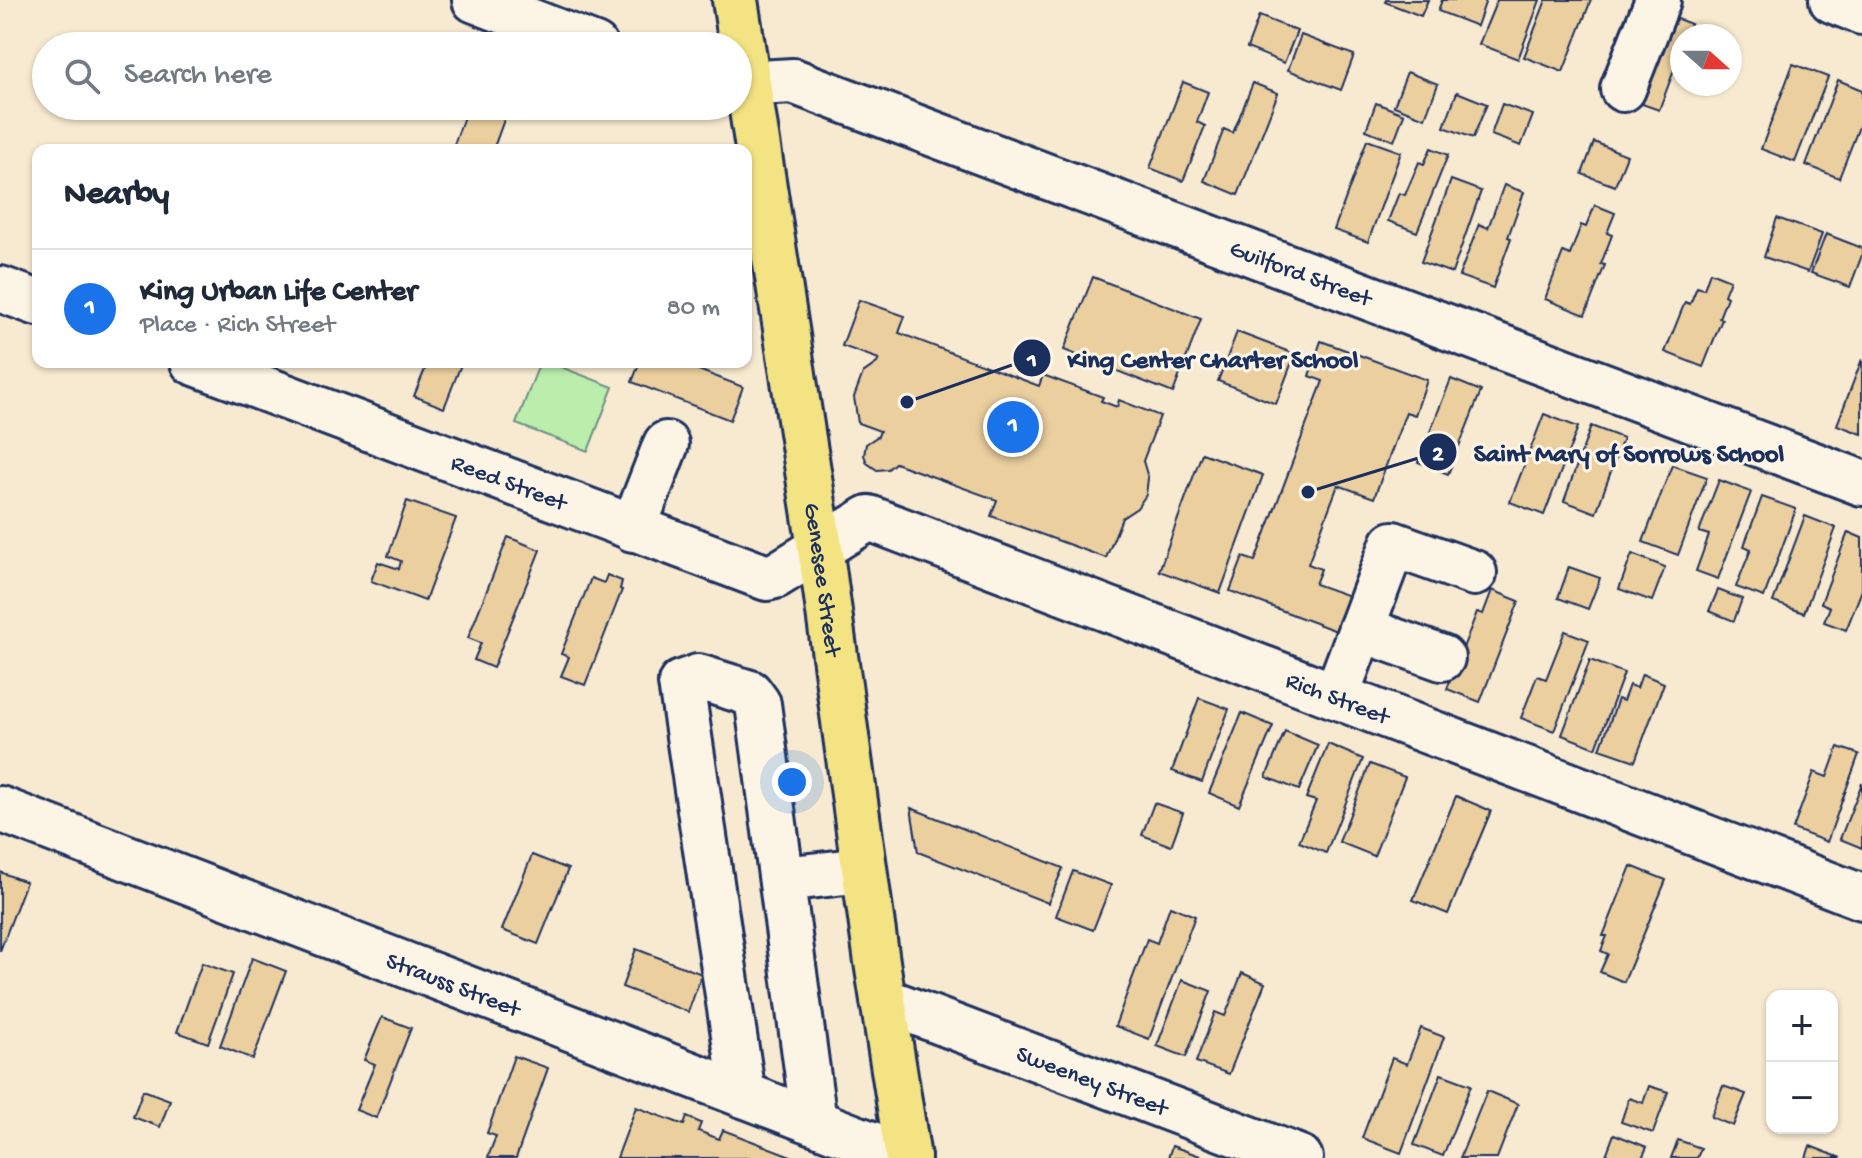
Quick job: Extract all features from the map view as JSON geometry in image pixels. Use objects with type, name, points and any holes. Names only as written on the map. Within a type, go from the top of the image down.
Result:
[{"type":"main road","name":"Genesee Street","points":[[735,0],[738,32]]},
{"type":"main road","name":"Genesee Street","points":[[749,120],[820,548],[864,870],[908,1158]]},
{"type":"street","points":[[475,0],[558,32]]},
{"type":"street","points":[[1623,89],[1658,0]]},
{"type":"street","points":[[1832,0],[1862,12]]},
{"type":"street","name":"Guilford Street","points":[[752,83],[793,81],[1862,483]]},
{"type":"street","points":[[0,289],[32,301]]},
{"type":"street","name":"Reed Street","points":[[209,368],[767,578],[820,548]]},
{"type":"street","points":[[633,529],[666,444]]},
{"type":"street","name":"Rich Street","points":[[820,548],[869,518],[1862,897]]},
{"type":"street","points":[[1336,696],[1393,544],[1474,573]]},
{"type":"street","points":[[1361,629],[1442,658]]},
{"type":"street","points":[[743,1095],[681,683],[698,677],[750,693],[758,704],[814,1122]]},
{"type":"street","name":"Strauss Street","points":[[0,809],[908,1158]]},
{"type":"street","points":[[782,879],[864,870]]},
{"type":"street","name":"Sweeney Street","points":[[883,1000],[1300,1158]]},
{"type":"green space","points":[[538,368],[564,368],[613,387],[588,451],[516,424]]},
{"type":"building","points":[[1386,0],[1428,0],[1421,16]]},
{"type":"building","points":[[1442,0],[1486,0],[1477,26],[1438,11]]},
{"type":"building","points":[[1497,0],[1540,0],[1518,59],[1479,44]]},
{"type":"building","points":[[1546,0],[1591,0],[1563,72],[1524,57]]},
{"type":"building","points":[[1657,11],[1691,24],[1670,24],[1670,81],[1659,110],[1625,98]]},
{"type":"building","points":[[1259,16],[1297,31],[1284,63],[1247,48]]},
{"type":"building","points":[[1301,35],[1354,55],[1341,90],[1288,70]]},
{"type":"building","points":[[1793,64],[1828,77],[1795,162],[1761,149]]},
{"type":"building","points":[[1407,72],[1438,84],[1425,118],[1394,106]]},
{"type":"building","points":[[1838,80],[1862,90],[1862,119],[1839,178],[1806,165]]},
{"type":"building","points":[[1183,82],[1208,92],[1197,122],[1205,126],[1183,181],[1150,168]]},
{"type":"building","points":[[1253,83],[1278,93],[1238,195],[1204,181],[1224,129],[1233,133]]},
{"type":"building","points":[[1457,92],[1487,104],[1473,138],[1444,127]]},
{"type":"building","points":[[1376,103],[1404,114],[1394,141],[1366,130]]},
{"type":"building","points":[[1502,104],[1533,115],[1521,146],[1491,135]]},
{"type":"building","points":[[463,120],[504,120],[495,144],[454,144]]},
{"type":"building","points":[[1367,140],[1401,152],[1368,242],[1334,230]]},
{"type":"building","points":[[1594,142],[1627,155],[1615,186],[1582,174]]},
{"type":"building","points":[[1431,148],[1448,155],[1417,232],[1388,221],[1399,193],[1405,195],[1419,162],[1424,164]]},
{"type":"building","points":[[1451,180],[1481,191],[1452,273],[1421,262]]},
{"type":"building","points":[[1504,185],[1524,192],[1493,288],[1459,276],[1479,224],[1488,228]]},
{"type":"building","points":[[1595,205],[1615,213],[1607,233],[1612,235],[1601,264],[1605,265],[1585,315],[1545,299],[1563,252],[1570,255],[1581,225],[1586,227]]},
{"type":"building","points":[[1777,218],[1822,234],[1808,272],[1764,257]]},
{"type":"building","points":[[1826,234],[1862,248],[1850,287],[1811,273]]},
{"type":"building","points":[[1710,272],[1730,280],[1719,318],[1722,319],[1703,367],[1665,352],[1685,302],[1690,304],[1697,287],[1704,289]]},
{"type":"building","points":[[1093,277],[1201,319],[1173,393],[1064,350]]},
{"type":"building","points":[[859,300],[905,316],[899,333],[1039,386],[1043,375],[1103,397],[1101,401],[1117,407],[1119,400],[1160,416],[1143,461],[1148,478],[1146,495],[1137,508],[1122,518],[1106,558],[991,516],[997,500],[895,463],[888,469],[877,470],[867,463],[864,455],[866,444],[880,431],[858,423],[854,397],[863,373],[879,359],[842,346]]},
{"type":"building","points":[[1237,332],[1295,354],[1276,404],[1218,381]]},
{"type":"building","points":[[1321,341],[1427,380],[1415,415],[1406,412],[1374,498],[1338,485],[1308,564],[1321,569],[1315,584],[1352,597],[1339,632],[1230,591],[1243,557],[1255,561],[1323,381],[1309,376]]},
{"type":"building","points":[[1862,359],[1862,434],[1837,425]]},
{"type":"building","points":[[426,368],[460,368],[444,408],[414,396]]},
{"type":"building","points":[[638,368],[694,368],[743,387],[730,420],[632,382]]},
{"type":"building","points":[[1451,379],[1481,391],[1448,474],[1418,462]]},
{"type":"building","points":[[1544,414],[1578,427],[1544,515],[1510,502]]},
{"type":"building","points":[[1591,426],[1623,438],[1596,513],[1564,501]]},
{"type":"building","points":[[1202,453],[1263,475],[1220,593],[1159,571]]},
{"type":"building","points":[[1672,465],[1707,477],[1678,555],[1643,542]]},
{"type":"building","points":[[1719,480],[1751,492],[1718,579],[1696,571],[1709,535],[1699,532]]},
{"type":"building","points":[[1762,497],[1796,509],[1764,597],[1736,587],[1751,549],[1744,546]]},
{"type":"building","points":[[407,501],[456,518],[425,601],[371,581],[378,562],[399,569],[401,561],[388,556]]},
{"type":"building","points":[[1805,516],[1836,528],[1804,613],[1773,602]]},
{"type":"building","points":[[1848,532],[1862,538],[1862,590],[1846,630],[1824,622],[1830,607],[1821,603]]},
{"type":"building","points":[[508,537],[540,550],[493,668],[474,660],[481,643],[468,638]]},
{"type":"building","points":[[1632,554],[1665,567],[1652,601],[1619,589]]},
{"type":"building","points":[[1569,567],[1600,578],[1588,609],[1558,598]]},
{"type":"building","points":[[607,575],[622,581],[622,590],[585,685],[561,676],[569,657],[561,654],[591,578],[604,583]]},
{"type":"building","points":[[1492,590],[1519,601],[1480,702],[1447,689],[1477,612],[1483,614]]},
{"type":"building","points":[[1718,590],[1742,599],[1734,621],[1709,611]]},
{"type":"building","points":[[1565,631],[1589,640],[1554,731],[1521,718],[1537,676],[1546,679]]},
{"type":"building","points":[[1590,660],[1624,673],[1596,748],[1562,735]]},
{"type":"building","points":[[1642,674],[1664,683],[1635,761],[1600,749],[1618,699],[1623,701],[1629,685],[1637,688]]},
{"type":"building","points":[[1199,698],[1229,709],[1202,782],[1172,771]]},
{"type":"building","points":[[1242,713],[1273,726],[1239,806],[1209,793]]},
{"type":"building","points":[[1285,731],[1318,745],[1299,790],[1266,777]]},
{"type":"building","points":[[1328,744],[1363,759],[1326,853],[1299,842],[1316,801],[1306,798]]},
{"type":"building","points":[[1838,747],[1859,754],[1827,842],[1793,829],[1814,772],[1827,777]]},
{"type":"building","points":[[1370,764],[1405,777],[1374,856],[1339,842]]},
{"type":"building","points":[[1862,783],[1862,848],[1840,839]]},
{"type":"building","points":[[1456,796],[1491,811],[1448,914],[1413,900]]},
{"type":"building","points":[[1154,803],[1183,813],[1171,846],[1142,835]]},
{"type":"building","points":[[911,808],[1063,868],[1048,903],[918,852]]},
{"type":"building","points":[[532,855],[568,869],[538,944],[502,930]]},
{"type":"building","points":[[1631,866],[1666,880],[1624,982],[1600,972],[1608,954],[1601,951],[1607,936],[1603,936]]},
{"type":"building","points":[[1073,871],[1111,885],[1093,930],[1056,916]]},
{"type":"building","points":[[0,872],[26,882],[0,951]]},
{"type":"building","points":[[1170,906],[1195,916],[1149,1039],[1115,1026],[1147,939],[1157,943]]},
{"type":"building","points":[[636,949],[702,974],[688,1012],[622,987]]},
{"type":"building","points":[[252,958],[286,971],[253,1059],[220,1046]]},
{"type":"building","points":[[202,963],[233,974],[208,1043],[177,1032]]},
{"type":"building","points":[[1242,973],[1265,983],[1229,1074],[1196,1062],[1215,1012],[1225,1016]]},
{"type":"building","points":[[1182,980],[1211,991],[1186,1057],[1157,1046]]},
{"type":"building","points":[[382,1017],[411,1028],[376,1118],[356,1110],[375,1064],[364,1060]]},
{"type":"building","points":[[1421,1028],[1444,1037],[1401,1153],[1362,1138],[1392,1058],[1407,1064]]},
{"type":"building","points":[[514,1056],[548,1068],[516,1158],[491,1158],[488,1157],[496,1136],[487,1133]]},
{"type":"building","points":[[1441,1074],[1471,1085],[1443,1156],[1414,1145]]},
{"type":"building","points":[[1649,1086],[1668,1092],[1653,1133],[1621,1122],[1629,1098],[1643,1103]]},
{"type":"building","points":[[1723,1086],[1746,1094],[1733,1126],[1711,1117]]},
{"type":"building","points":[[143,1090],[170,1100],[160,1127],[133,1117]]},
{"type":"building","points":[[1487,1091],[1518,1104],[1497,1158],[1460,1158]]},
{"type":"building","points":[[636,1107],[684,1125],[687,1117],[701,1123],[698,1131],[719,1139],[723,1130],[796,1158],[617,1158]]},
{"type":"building","points":[[1614,1134],[1647,1147],[1642,1158],[1605,1158]]},
{"type":"building","points":[[1678,1140],[1701,1148],[1697,1158],[1671,1158]]},
{"type":"building","points":[[1172,1146],[1203,1157],[1203,1158],[1168,1158]]},
{"type":"building","points":[[1810,1146],[1841,1158],[1806,1158]]},
{"type":"place","name":"King Center Charter School","points":[[907,402]]},
{"type":"place","name":"King Urban Life Center","points":[[1013,427]]},
{"type":"place","name":"Saint Mary of Sorrows School","points":[[1308,492]]}]
